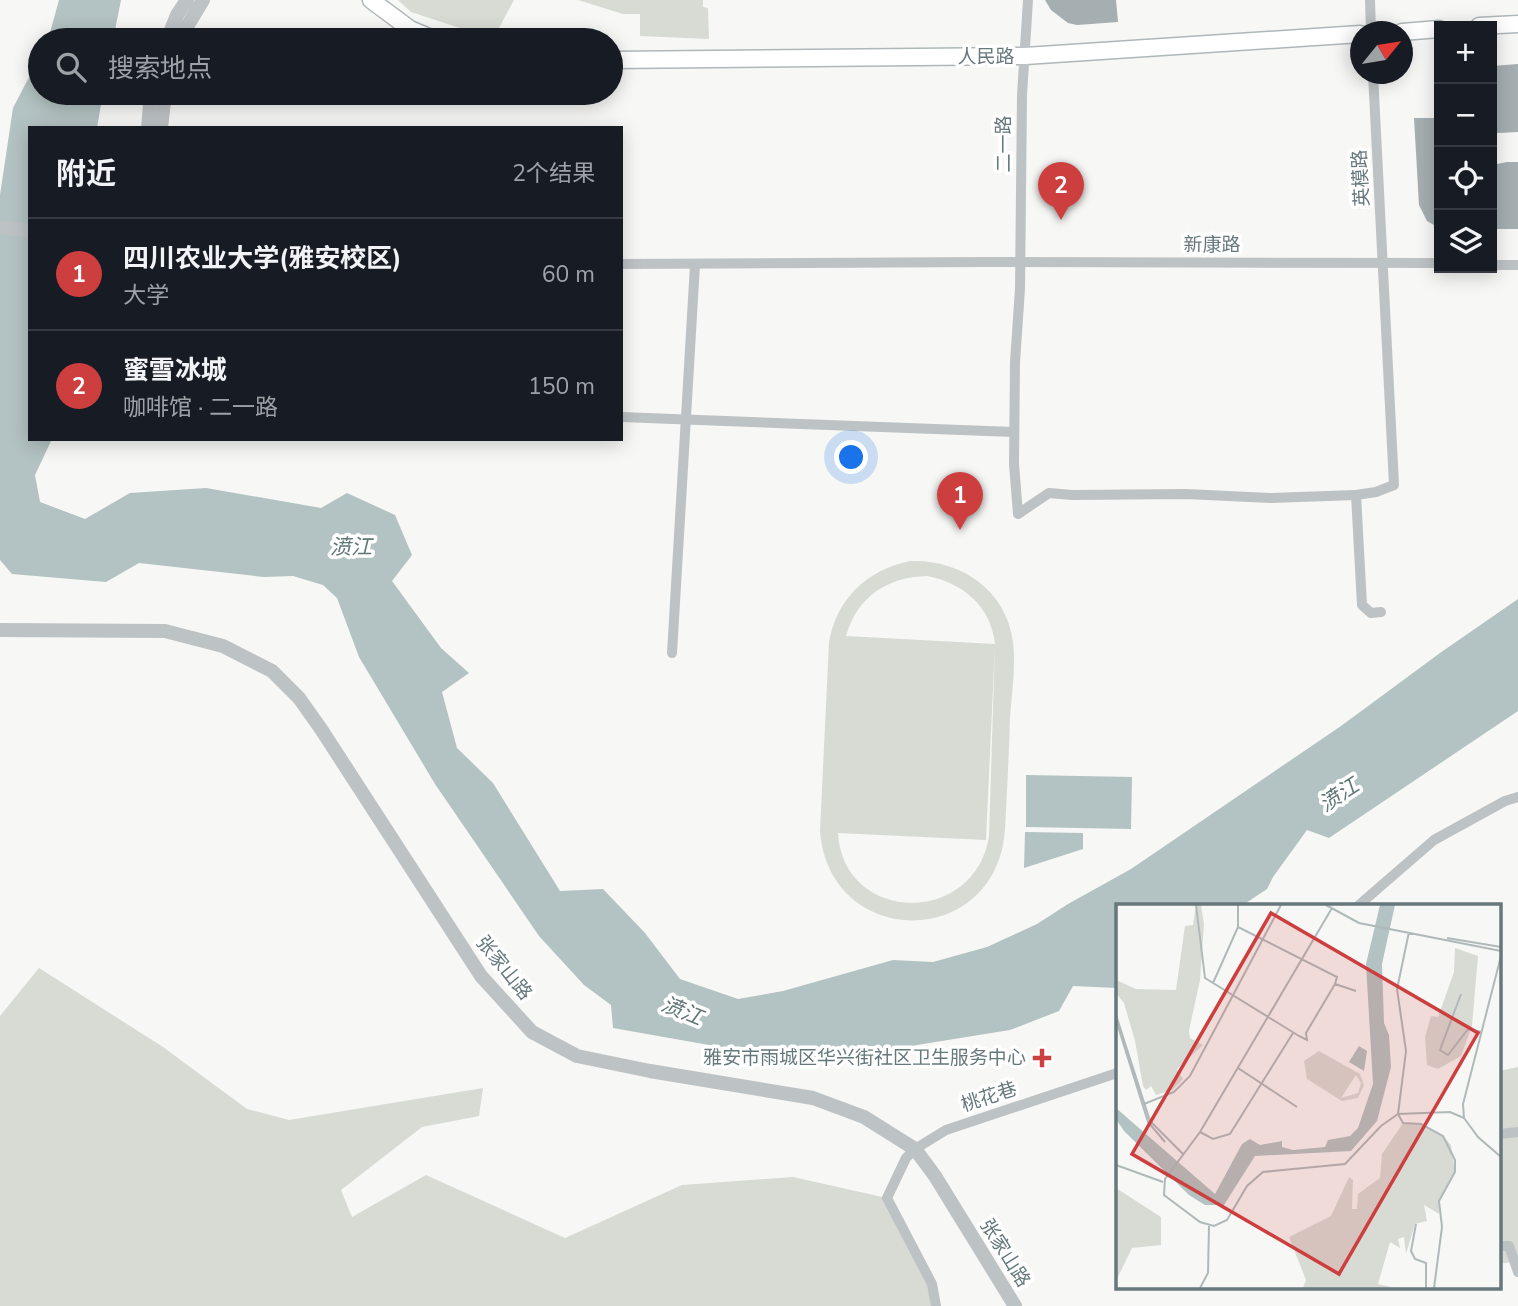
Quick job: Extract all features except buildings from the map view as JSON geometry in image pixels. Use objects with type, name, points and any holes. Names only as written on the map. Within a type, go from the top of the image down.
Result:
[{"type":"main road","points":[[371,0],[409,28]]},
{"type":"main road","points":[[1497,25],[1518,24]]},
{"type":"main road","points":[[1413,31],[1434,29]]},
{"type":"main road","name":"人民路","points":[[623,60],[1025,56],[1350,35]]},
{"type":"street","points":[[172,28],[187,0]]},
{"type":"street","points":[[187,28],[203,0]]},
{"type":"street","name":"二一路","points":[[1028,0],[1022,95],[1020,289],[1015,362],[1014,464],[1018,514],[1049,493],[1271,498],[1356,495]]},
{"type":"street","points":[[1370,0],[1371,21]]},
{"type":"street","name":"英模路","points":[[1356,495],[1376,492],[1394,485],[1373,84]]},
{"type":"street","points":[[148,126],[150,105]]},
{"type":"street","points":[[161,126],[164,105]]},
{"type":"street","points":[[0,227],[28,231]]},
{"type":"street","name":"新康路","points":[[623,264],[1434,263]]},
{"type":"street","points":[[672,653],[695,265]]},
{"type":"street","points":[[1497,265],[1518,265]]},
{"type":"street","points":[[623,417],[1014,432]]},
{"type":"street","points":[[1356,495],[1362,606],[1371,613],[1381,612]]},
{"type":"street","name":"张家山路","points":[[0,630],[165,631],[223,646],[272,671],[299,698],[481,976],[532,1032],[577,1056],[813,1098],[864,1117],[915,1149],[935,1176],[1015,1306]]},
{"type":"street","points":[[1360,904],[1434,840],[1505,801],[1518,797]]},
{"type":"street","name":"桃花巷","points":[[915,1149],[946,1130],[1116,1073]]},
{"type":"street","points":[[1500,1134],[1518,1132]]},
{"type":"street","points":[[915,1149],[906,1157],[887,1198],[932,1284],[936,1306]]},
{"type":"street","points":[[1500,1246],[1509,1246],[1518,1272]]},
{"type":"shaded area","points":[[398,0],[514,0],[499,28],[460,28],[411,12]]},
{"type":"shaded area","points":[[578,0],[703,0],[703,7],[708,8],[709,39],[640,36],[640,14],[623,14]]},
{"type":"shaded area","points":[[910,561],[946,565],[978,581],[1001,607],[1009,623],[1014,651],[1005,829],[995,869],[974,898],[945,915],[913,920],[880,915],[852,898],[830,870],[820,831],[829,642],[833,626],[839,612],[856,588],[880,571]],"holes":[[[927,576],[952,584],[973,598],[988,618],[995,644],[846,636],[858,610],[876,592],[899,580]],[[995,645],[989,836],[979,866],[960,887],[936,899],[910,903],[884,898],[862,885],[845,863],[838,833],[986,840]]]},
{"type":"shaded area","points":[[39,968],[163,1047],[247,1109],[289,1120],[483,1088],[479,1116],[422,1127],[341,1190],[352,1217],[426,1175],[565,1238],[682,1185],[793,1177],[887,1198],[932,1284],[936,1306],[0,1306],[0,1016]]},
{"type":"shaded area","points":[[1518,1067],[1518,1261],[1500,1264],[1500,1071]]},
{"type":"water","points":[[59,0],[121,0],[115,28],[51,28]]},
{"type":"water","name":"𣸣江","points":[[28,79],[28,105],[101,105],[97,126],[28,126],[28,441],[51,441],[35,475],[40,502],[85,519],[130,493],[206,488],[321,508],[347,493],[395,515],[412,555],[392,581],[441,648],[469,673],[442,692],[457,748],[493,783],[560,891],[603,889],[645,933],[680,979],[738,999],[783,991],[893,960],[933,962],[987,947],[1037,924],[1131,869],[1341,726],[1518,599],[1518,711],[1329,838],[1307,830],[1267,889],[1244,904],[1116,904],[1116,988],[1073,986],[1059,1011],[1010,1030],[867,1053],[827,1066],[613,1028],[611,1005],[584,985],[539,936],[435,784],[359,657],[337,598],[323,585],[293,576],[264,577],[139,563],[106,582],[12,574],[0,560],[0,195],[13,108]]},
{"type":"water","points":[[1026,775],[1132,777],[1131,829],[1026,827]]},
{"type":"water","points":[[1025,832],[1083,833],[1083,849],[1024,868]]},
{"type":"place","name":"蜜雪冰城","points":[[1061,220]]},
{"type":"place","name":"四川农业大学(雅安校区)","points":[[960,530]]},
{"type":"place","name":"雅安市雨城区华兴街社区卫生服务中心","points":[[1042,1058]]}]
